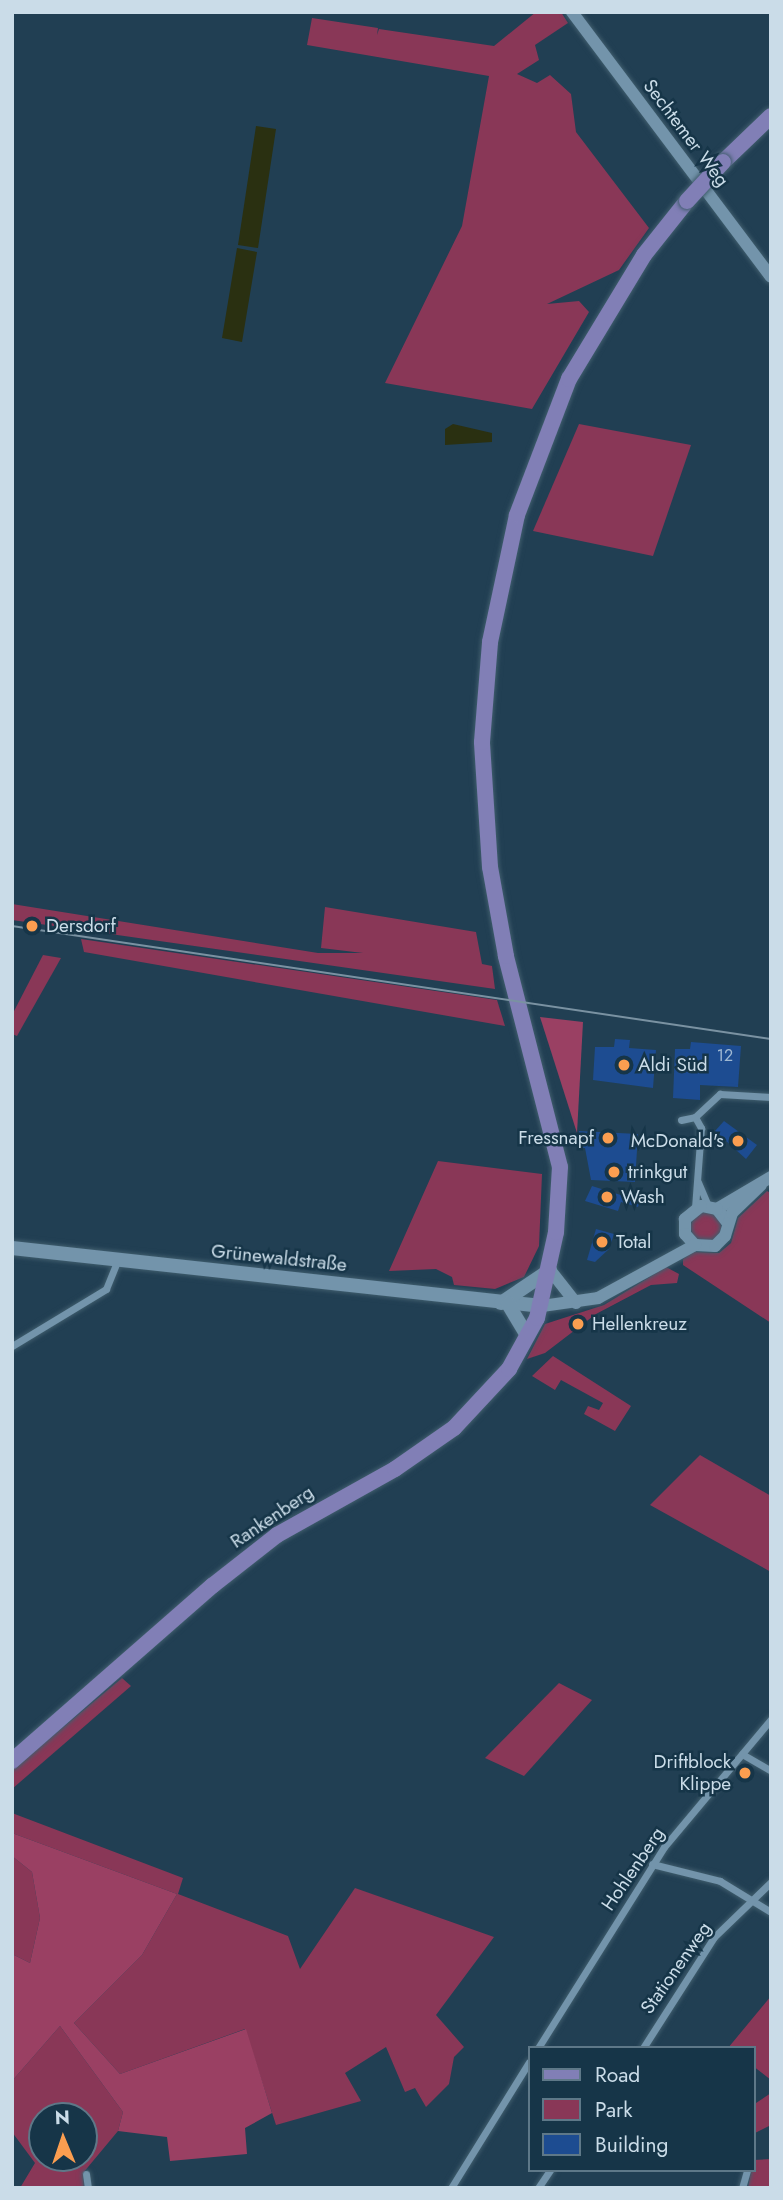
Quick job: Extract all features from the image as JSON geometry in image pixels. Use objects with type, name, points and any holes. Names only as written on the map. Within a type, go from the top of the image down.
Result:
[{"type":"main road","name":"Rankenberg","points":[[12,1761],[212,1586],[277,1535],[395,1469],[454,1428],[509,1369],[542,1306],[551,1270],[559,1167],[506,956],[486,837],[482,742],[490,642],[517,515],[569,379],[644,255],[687,201],[771,116]]},
{"type":"main road","name":"Grünewaldstraße","points":[[12,1248],[504,1304],[542,1306]]},
{"type":"main road","points":[[527,1336],[504,1304],[551,1270]]},
{"type":"street","name":"Sechtemer Weg","points":[[572,12],[771,277]]},
{"type":"street","points":[[681,1120],[695,1117],[720,1094],[771,1097]]},
{"type":"street","points":[[695,1117],[701,1128],[698,1181],[707,1207],[727,1222]]},
{"type":"street","points":[[698,1181],[707,1207]]},
{"type":"street","points":[[666,1258],[685,1234],[685,1219],[766,1181]]},
{"type":"street","points":[[685,1234],[695,1245],[708,1248],[721,1242],[727,1222],[766,1181]]},
{"type":"street","points":[[542,1306],[576,1304],[621,1289],[666,1258],[695,1245]]},
{"type":"street","points":[[12,1346],[106,1289],[118,1259]]},
{"type":"street","points":[[551,1270],[576,1304]]},
{"type":"street","name":"Hohlenberg","points":[[539,2046],[652,1864],[771,1719]]},
{"type":"street","points":[[742,1754],[771,1771]]},
{"type":"street","points":[[652,1864],[720,1881],[771,1912]]},
{"type":"street","name":"Stationenweg","points":[[644,2046],[714,1937],[771,1882]]},
{"type":"street","points":[[451,2188],[528,2064]]},
{"type":"street","points":[[538,2188],[549,2172]]},
{"type":"street","points":[[86,2174],[88,2188]]},
{"type":"green space","points":[[536,12],[561,12],[568,23],[535,45],[539,60],[517,74],[537,83],[550,75],[571,94],[576,132],[649,228],[619,270],[547,304],[579,301],[589,312],[532,409],[385,383],[462,226],[489,76],[307,45],[312,18],[378,28],[377,35],[379,29],[494,46]]},
{"type":"green space","points":[[579,424],[691,445],[653,556],[533,531]]},
{"type":"green space","points":[[12,904],[318,953],[363,953],[321,948],[325,907],[476,932],[482,964],[492,966],[495,989],[12,920]]},
{"type":"green space","points":[[81,939],[497,1000],[505,1026],[84,952]]},
{"type":"green space","points":[[43,955],[61,958],[17,1036],[12,1034],[12,1015]]},
{"type":"green space","points":[[438,1161],[542,1174],[539,1246],[524,1277],[495,1289],[454,1285],[452,1277],[436,1269],[389,1271]]},
{"type":"green space","points":[[767,1191],[771,1193],[771,1323],[683,1265],[683,1259],[693,1252],[719,1253],[731,1243],[738,1218]]},
{"type":"green space","points":[[706,1212],[717,1216],[721,1227],[717,1238],[706,1242],[695,1238],[691,1227],[695,1216]]},
{"type":"green space","points":[[666,1267],[679,1274],[677,1283],[651,1285],[596,1314],[545,1353],[527,1359],[545,1324],[604,1305]]},
{"type":"green space","points":[[553,1356],[631,1406],[615,1431],[584,1414],[588,1406],[599,1410],[603,1403],[561,1380],[555,1390],[532,1376]]},
{"type":"green space","points":[[700,1455],[771,1496],[771,1572],[650,1505]]},
{"type":"green space","points":[[122,1678],[131,1686],[12,1789],[12,1770]]},
{"type":"green space","points":[[559,1683],[592,1700],[524,1776],[485,1758]]},
{"type":"green space","points":[[12,1813],[183,1878],[178,1894],[288,1936],[300,1969],[355,1888],[494,1937],[436,2015],[464,2047],[454,2057],[449,2084],[426,2107],[415,2088],[405,2092],[386,2047],[345,2073],[361,2101],[276,2125],[245,2029],[120,2074],[74,2023],[142,1955],[177,1894],[12,1833]]},
{"type":"green space","points":[[12,1856],[32,1872],[40,1918],[30,1963],[12,1954]]},
{"type":"green space","points":[[771,1996],[771,2080],[755,2068],[755,2046],[730,2046]]},
{"type":"green space","points":[[60,2026],[123,2112],[118,2131],[98,2155],[98,2102],[28,2102],[28,2154],[12,2132],[12,2081]]},
{"type":"green space","points":[[771,2093],[771,2125],[755,2133],[755,2104]]},
{"type":"green space","points":[[771,2159],[771,2188],[748,2188],[751,2172],[755,2172],[755,2160]]},
{"type":"green space","points":[[30,2172],[84,2172],[84,2188],[20,2188]]},
{"type":"shaded area","points":[[256,126],[276,129],[258,248],[238,245]]},
{"type":"shaded area","points":[[237,248],[257,252],[242,342],[222,338]]},
{"type":"shaded area","points":[[453,424],[492,433],[492,442],[445,445],[445,429]]},
{"type":"shaded area","points":[[540,1017],[583,1022],[577,1133]]},
{"type":"shaded area","points":[[12,1833],[177,1894],[142,1955],[74,2023],[120,2074],[246,2029],[272,2113],[245,2128],[247,2154],[170,2161],[167,2137],[118,2131],[123,2112],[60,2026],[12,2081],[12,1954],[30,1963],[40,1918],[32,1872],[12,1856]]},
{"type":"building","name":"Aldi Süd","points":[[615,1039],[630,1040],[629,1048],[656,1050],[653,1088],[593,1080],[595,1047],[614,1047]]},
{"type":"building","points":[[691,1042],[741,1046],[738,1087],[700,1085],[700,1100],[673,1098],[675,1049],[690,1049]]},
{"type":"building","name":"McDonald's","points":[[724,1121],[757,1145],[746,1159],[715,1131]]},
{"type":"building","name":"trinkgut","points":[[579,1131],[638,1134],[635,1182],[591,1180],[585,1148],[578,1148]]},
{"type":"building","name":"Wash","points":[[592,1186],[640,1201],[638,1207],[621,1202],[618,1211],[585,1201]]},
{"type":"building","name":"Total","points":[[596,1229],[614,1234],[609,1249],[595,1262],[587,1260]]},
{"type":"tram line","points":[[12,926],[771,1039]]},
{"type":"place","name":"Dersdorf","points":[[32,926]]},
{"type":"place","name":"Aldi Süd","points":[[624,1065]]},
{"type":"place","name":"Fressnapf","points":[[608,1138]]},
{"type":"place","name":"McDonald's","points":[[738,1141]]},
{"type":"place","name":"trinkgut","points":[[614,1172]]},
{"type":"place","name":"Wash","points":[[607,1197]]},
{"type":"place","name":"Total","points":[[602,1242]]},
{"type":"place","name":"Hellenkreuz","points":[[578,1324]]},
{"type":"place","name":"Driftblock Klippe","points":[[745,1773]]}]
